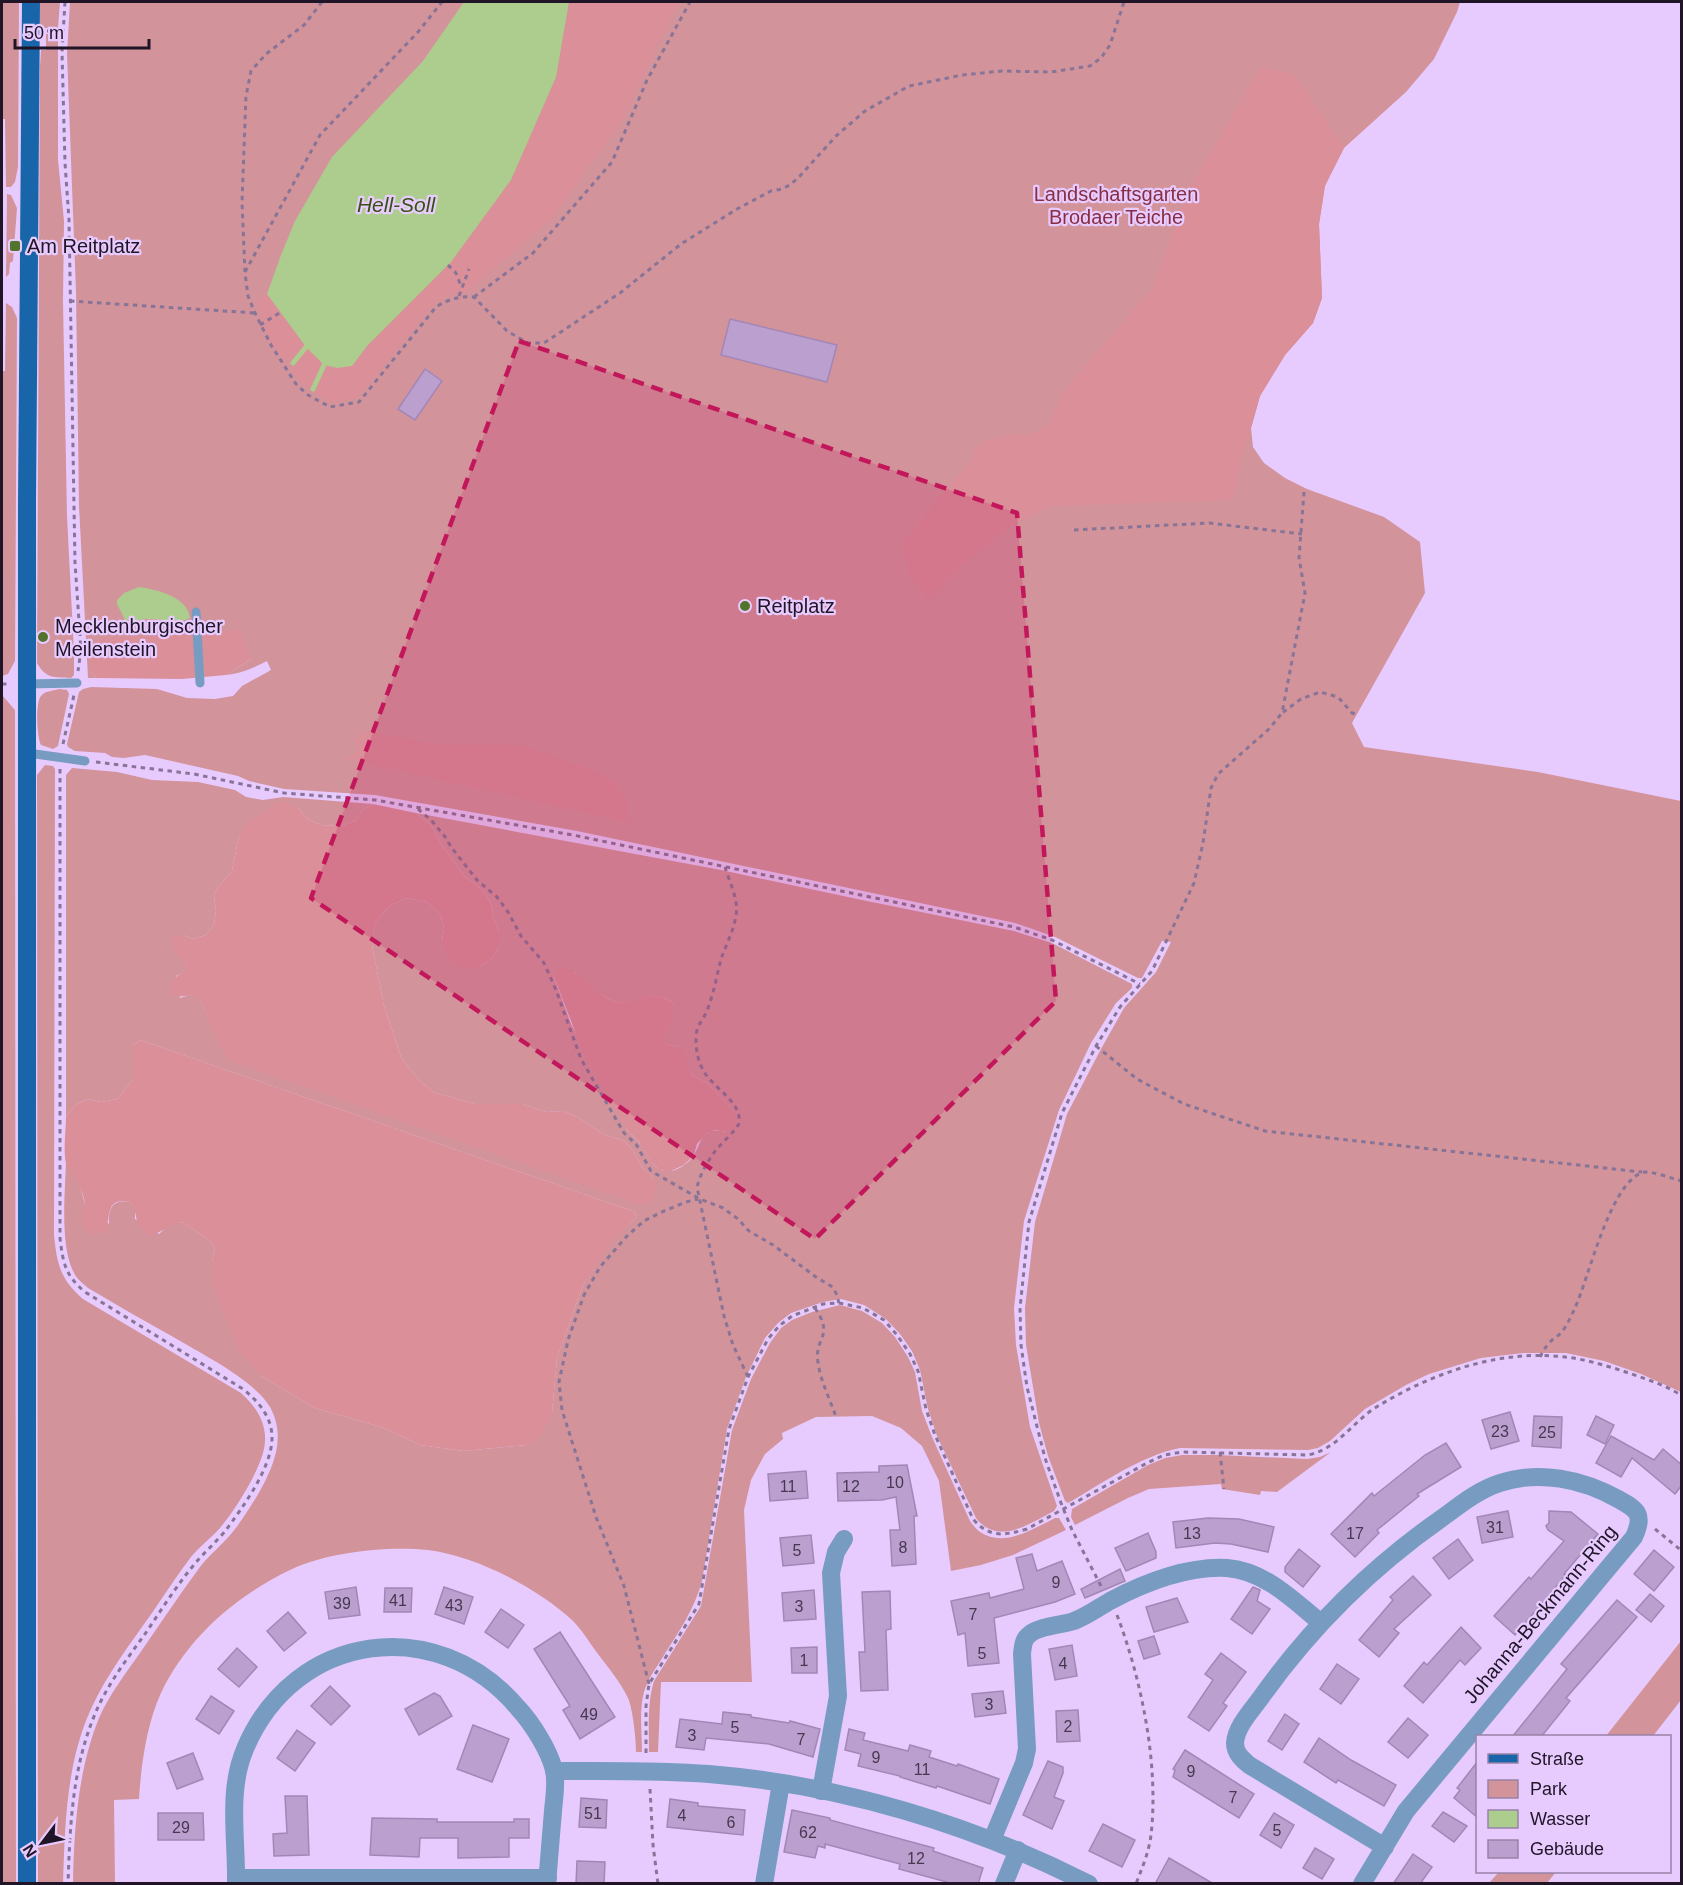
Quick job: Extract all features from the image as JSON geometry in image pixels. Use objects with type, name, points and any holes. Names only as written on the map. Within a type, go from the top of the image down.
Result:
[{"type":"main road","points":[[27,1884],[27,684],[31,2]]},
{"type":"street","name":"Johanna-Beckmann-Ring","points":[[1362,1884],[1385,1847],[1406,1811],[1634,1537],[1640,1524],[1638,1514],[1629,1505],[1603,1491],[1568,1479],[1530,1476],[1500,1483],[1477,1493],[1410,1540],[1366,1577],[1320,1622],[1280,1671],[1239,1728],[1235,1743],[1238,1754],[1249,1765],[1385,1847]]},
{"type":"street","points":[[821,1791],[838,1696],[831,1574],[836,1552],[844,1539]]},
{"type":"street","points":[[992,1840],[1028,1749],[1022,1654],[1023,1641],[1031,1632],[1074,1621],[1137,1589],[1175,1575],[1227,1568],[1269,1581],[1320,1622]]},
{"type":"street","points":[[388,1646],[420,1648],[452,1657],[483,1675],[508,1696],[528,1719],[554,1771],[547,1881],[236,1881],[234,1818],[236,1783],[244,1750],[259,1721],[279,1694],[303,1674],[329,1659],[388,1646]]},
{"type":"street","points":[[554,1771],[699,1773],[781,1783],[878,1803],[992,1840],[1089,1884]]},
{"type":"street","points":[[764,1884],[781,1783]]},
{"type":"street","points":[[1004,1884],[1018,1850]]},
{"type":"lane","points":[[196,612],[200,683]]},
{"type":"lane","points":[[27,684],[77,683]]},
{"type":"lane","points":[[28,753],[85,761]]},
{"type":"path","points":[[65,2],[62,63],[69,220],[75,563],[81,650],[77,683],[60,757],[60,1238],[63,1260],[67,1273],[85,1292],[243,1389],[256,1400],[265,1411],[272,1438],[264,1470],[240,1511],[225,1531],[197,1560],[114,1679],[95,1713],[74,1782],[68,1884]]},
{"type":"path","points":[[322,2],[304,24],[266,54],[251,71],[246,96],[242,202],[248,296],[260,325],[296,384],[308,395],[330,407],[359,402],[436,307],[448,299],[459,296],[474,297],[533,253],[612,162],[647,80],[690,2]]},
{"type":"path","points":[[245,273],[320,135],[418,32],[442,2]]},
{"type":"path","points":[[474,297],[507,332],[528,343],[544,343],[620,293],[681,244],[771,191],[790,185],[800,177],[836,136],[865,111],[909,86],[962,75],[1002,71],[1051,72],[1090,66],[1101,58],[1110,45],[1124,2]]},
{"type":"path","points":[[722,218],[726,224]]},
{"type":"path","points":[[448,265],[460,280],[461,288]]},
{"type":"path","points":[[459,296],[469,269]]},
{"type":"path","points":[[69,301],[255,313]]},
{"type":"path","points":[[260,325],[281,312]]},
{"type":"path","points":[[1282,712],[1305,592],[1299,558],[1304,492]]},
{"type":"path","points":[[1074,530],[1209,523],[1302,534]]},
{"type":"path","points":[[1136,1884],[1150,1837],[1153,1780],[1149,1740],[1124,1633],[1116,1612],[1063,1510],[1036,1426],[1021,1345],[1020,1308],[1029,1222],[1062,1113],[1096,1046],[1120,1007],[1152,971],[1194,883],[1203,843],[1211,788],[1218,774],[1269,729],[1282,712],[1301,699],[1320,692],[1338,697],[1352,713],[1356,714]]},
{"type":"path","points":[[85,761],[194,774],[284,793],[375,800],[573,835],[1014,927],[1052,940],[1140,984]]},
{"type":"path","points":[[416,807],[432,820],[477,880],[496,897],[508,912],[521,936],[544,963],[581,1059],[624,1133],[636,1144],[647,1165],[658,1175],[700,1199],[723,1208],[749,1231],[831,1286],[839,1303]]},
{"type":"path","points":[[725,867],[735,898],[736,914],[708,1011],[696,1032],[696,1053],[709,1079],[733,1103],[739,1114],[739,1124],[713,1154],[700,1176],[697,1187],[724,1316],[733,1345],[748,1377]]},
{"type":"path","points":[[1096,1046],[1137,1079],[1184,1104],[1265,1131],[1650,1172],[1682,1181]]},
{"type":"path","points":[[1540,1357],[1550,1342],[1560,1335],[1575,1308],[1602,1230],[1621,1193],[1642,1172]]},
{"type":"path","points":[[700,1199],[675,1206],[645,1221],[627,1236],[600,1267],[585,1295],[572,1329],[559,1382],[562,1410],[596,1517],[624,1586],[650,1684],[699,1604],[729,1429],[748,1377],[768,1339],[779,1326],[792,1316],[823,1304],[839,1303],[863,1308],[884,1320],[897,1335],[918,1371],[934,1435],[973,1519],[981,1528],[995,1534],[1008,1534],[1027,1528],[1164,1455],[1182,1452],[1308,1455],[1319,1453],[1339,1439],[1367,1413],[1407,1389],[1431,1378],[1482,1362],[1523,1356],[1565,1357],[1605,1365],[1640,1377],[1682,1396]]},
{"type":"path","points":[[814,1308],[824,1324],[818,1350],[819,1368],[836,1416]]},
{"type":"path","points":[[1220,1452],[1224,1489]]},
{"type":"path","points":[[1640,1524],[1651,1526],[1682,1551]]},
{"type":"highlighted area","points":[[519,341],[1017,513],[1056,1001],[815,1239],[311,898]]},
{"type":"green space","points":[[2,2],[19,2],[18,167],[15,182],[11,187],[6,187],[5,119],[2,119]]},
{"type":"green space","points":[[40,2],[60,2],[58,28],[40,28]]},
{"type":"green space","name":"Landschaftsgarten Brodaer Teiche","points":[[70,2],[1460,2],[1434,59],[1406,92],[1344,148],[1325,185],[1319,224],[1322,298],[1313,323],[1285,355],[1260,396],[1251,428],[1253,447],[1264,463],[1285,478],[1307,489],[1384,517],[1420,542],[1425,593],[1352,723],[1364,747],[1538,772],[1681,801],[1681,1392],[1604,1361],[1566,1353],[1523,1353],[1481,1358],[1429,1374],[1406,1385],[1365,1409],[1330,1441],[1318,1448],[1308,1450],[1180,1448],[1136,1464],[1068,1503],[1065,1501],[1048,1456],[1039,1423],[1026,1345],[1025,1308],[1035,1222],[1067,1114],[1124,1008],[1156,972],[1171,942],[1162,941],[1142,978],[1138,978],[1055,937],[1015,923],[577,831],[375,795],[284,789],[145,755],[112,757],[105,753],[75,751],[68,747],[79,692],[83,689],[91,687],[157,689],[187,698],[215,699],[233,696],[242,686],[271,670],[267,661],[242,672],[226,675],[250,660],[211,633],[197,634],[91,672],[96,678],[88,678],[79,506],[76,292],[67,54]]},
{"type":"green space","points":[[46,34],[58,34],[58,160],[64,221],[63,301],[67,516],[74,653],[74,675],[71,678],[47,675],[37,663],[40,67],[41,50],[46,50]]},
{"type":"green space","points":[[7,194],[11,195],[17,208],[13,261],[10,263],[9,274],[6,277]]},
{"type":"green space","points":[[6,303],[12,307],[17,318],[15,661],[8,674],[2,676],[2,371],[5,371]]},
{"type":"green space","points":[[59,689],[67,690],[69,694],[58,746],[53,749],[41,745],[37,712],[41,696]]},
{"type":"green space","points":[[2,695],[15,710],[16,1884],[2,1883]]},
{"type":"green space","points":[[45,765],[53,766],[55,769],[54,1235],[58,1263],[69,1285],[83,1299],[241,1393],[258,1413],[265,1436],[260,1462],[239,1502],[220,1528],[194,1553],[181,1571],[119,1660],[91,1709],[76,1751],[68,1795],[63,1884],[38,1883],[37,775]]},
{"type":"green space","points":[[72,768],[117,772],[152,780],[198,782],[235,790],[246,797],[263,800],[283,797],[373,804],[362,811],[355,821],[340,826],[321,825],[309,820],[297,807],[239,835],[232,871],[214,895],[216,911],[214,925],[206,935],[193,939],[183,935],[181,958],[186,965],[185,972],[176,976],[180,998],[195,996],[202,1003],[211,1027],[654,1178],[642,1167],[633,1150],[624,1141],[603,1134],[579,1118],[563,1111],[546,1112],[522,1104],[474,1104],[433,1092],[417,1078],[401,1057],[384,1006],[372,945],[374,925],[381,915],[391,905],[407,898],[427,902],[440,914],[444,928],[442,941],[479,967],[493,958],[499,946],[499,932],[491,904],[483,890],[464,876],[441,844],[431,825],[416,813],[721,870],[1014,931],[1052,943],[1132,984],[1132,988],[1116,1003],[1091,1043],[1059,1110],[1024,1221],[1014,1308],[1016,1345],[1030,1427],[1057,1506],[1054,1511],[1014,1530],[994,1531],[985,1526],[976,1518],[937,1436],[928,1409],[920,1370],[912,1351],[900,1334],[886,1319],[864,1305],[841,1299],[823,1302],[791,1313],[778,1323],[765,1338],[746,1377],[727,1429],[702,1581],[686,1620],[646,1687],[642,1699],[642,1752],[636,1752],[630,1703],[617,1679],[573,1621],[542,1597],[486,1566],[447,1553],[394,1549],[339,1555],[290,1570],[251,1592],[215,1621],[185,1654],[161,1693],[152,1717],[143,1758],[139,1799],[114,1800],[115,1883],[73,1883],[78,1799],[86,1758],[99,1718],[118,1684],[185,1588],[248,1511],[273,1464],[278,1441],[275,1419],[270,1407],[252,1387],[213,1360],[88,1288],[76,1276],[66,1247],[64,1203],[66,1162],[80,1186],[85,1204],[109,1224],[111,1209],[116,1203],[124,1201],[130,1202],[135,1209],[135,1219],[159,1234],[170,1224],[182,1222],[209,1240],[215,1249],[212,1261],[261,1376],[315,1408],[384,1428],[420,1445],[464,1451],[527,1445],[552,1413],[557,1358],[583,1285],[609,1244],[636,1217],[635,1212],[140,1040],[134,1045],[134,1079],[117,1099],[101,1102],[87,1099],[77,1104],[66,1116],[66,775]],"holes":[[[574,972],[600,994],[617,1002],[631,1002],[649,996],[672,1002],[672,1017],[662,1039],[666,1044],[678,1047],[692,1075],[707,1083],[729,1106],[727,1132],[718,1130],[706,1134],[691,1159],[677,1169],[667,1171],[657,1168],[628,1131],[571,1024],[554,977]]]},
{"type":"green space","points":[[840,1305],[862,1311],[882,1323],[895,1337],[908,1357],[915,1372],[922,1411],[932,1437],[970,1521],[980,1532],[989,1536],[1008,1538],[1055,1518],[1059,1518],[1066,1530],[1013,1555],[951,1571],[939,1481],[922,1446],[901,1428],[872,1416],[816,1417],[782,1433],[783,1439],[765,1454],[751,1480],[744,1510],[752,1682],[661,1682],[658,1752],[649,1752],[649,1707],[654,1681],[701,1606],[732,1430],[751,1379],[770,1343],[781,1328],[792,1320],[812,1312]]},
{"type":"green space","points":[[1331,1452],[1277,1492],[1261,1491],[1260,1495],[1222,1489],[1221,1484],[1149,1489],[1075,1525],[1071,1517],[1072,1509],[1148,1465],[1165,1458],[1182,1455],[1217,1455],[1307,1459]]},
{"type":"green space","points":[[1681,1641],[1681,1700],[1654,1735],[1607,1735]]},
{"type":"green space","points":[[1498,1873],[1555,1873],[1547,1883],[1489,1883]]},
{"type":"shaded area","points":[[569,2],[678,2],[622,120],[552,218],[464,294],[457,293],[435,303],[357,398],[331,402],[313,389],[306,388],[291,371],[295,367],[290,360],[285,363],[271,341],[263,326],[257,301],[267,294],[307,347],[324,365],[352,366],[367,346],[451,262],[556,77]]},
{"type":"shaded area","points":[[1261,67],[1293,73],[1344,148],[1325,186],[1319,224],[1322,298],[1313,323],[1285,355],[1260,396],[1241,457],[1233,500],[1050,506],[1008,528],[962,564],[929,601],[909,574],[903,542],[971,460],[976,449],[984,442],[993,438],[1026,434],[1046,426],[1065,389],[1154,286],[1189,189]]},
{"type":"shaded area","points":[[240,629],[250,660],[226,675],[182,679],[96,678],[91,672],[90,653],[100,639],[197,634]]},
{"type":"shaded area","points":[[367,731],[441,745],[522,745],[600,773],[615,783],[629,806],[628,816],[633,823],[346,759],[355,754],[358,747],[355,741],[358,735]]},
{"type":"shaded area","points":[[288,802],[297,807],[309,820],[321,825],[340,826],[355,821],[362,811],[373,804],[416,813],[431,825],[441,844],[464,876],[483,890],[491,904],[499,932],[499,946],[493,958],[479,967],[466,969],[454,964],[445,953],[442,941],[444,928],[440,914],[427,902],[407,898],[391,905],[381,915],[374,925],[372,945],[384,1006],[401,1057],[417,1078],[433,1092],[474,1104],[522,1104],[546,1112],[563,1111],[579,1118],[603,1134],[624,1141],[633,1150],[642,1167],[654,1178],[657,1185],[653,1199],[648,1204],[640,1205],[228,1060],[199,1000],[193,996],[173,995],[171,991],[171,984],[184,972],[186,965],[173,950],[172,939],[176,935],[193,939],[206,935],[214,925],[216,911],[214,895],[232,871],[239,835],[248,822],[277,803]]},
{"type":"shaded area","points":[[562,967],[580,976],[612,1001],[625,1002],[656,996],[672,1002],[674,1013],[663,1039],[666,1044],[678,1047],[685,1053],[692,1075],[707,1083],[729,1106],[735,1117],[734,1127],[727,1132],[715,1130],[707,1133],[697,1144],[694,1155],[684,1165],[669,1172],[659,1170],[628,1131],[585,1057],[554,977],[556,971]]},
{"type":"shaded area","points":[[140,1040],[635,1212],[636,1217],[610,1244],[583,1285],[557,1358],[552,1413],[541,1435],[527,1445],[464,1451],[420,1445],[384,1428],[315,1408],[261,1376],[238,1350],[213,1283],[212,1261],[215,1249],[209,1240],[182,1222],[150,1235],[140,1227],[130,1202],[120,1201],[110,1209],[103,1232],[92,1234],[89,1232],[81,1217],[85,1205],[83,1196],[65,1159],[66,1116],[77,1104],[87,1099],[101,1102],[117,1099],[134,1079],[134,1045]]},
{"type":"water","name":"Hell-Soll","points":[[464,2],[569,2],[556,77],[511,180],[451,262],[367,346],[352,366],[337,368],[324,365],[306,347],[267,294],[281,255],[295,221],[332,157],[423,61]]},
{"type":"water","points":[[139,587],[162,592],[177,599],[188,610],[190,618],[175,621],[125,620],[117,600],[124,593]]},
{"type":"building","points":[[730,319],[837,345],[827,382],[721,355]]},
{"type":"building","points":[[425,369],[442,381],[415,420],[398,409]]},
{"type":"building","points":[[1510,1412],[1519,1441],[1491,1449],[1482,1420]]},
{"type":"building","points":[[1534,1416],[1562,1417],[1561,1448],[1532,1446]]},
{"type":"building","points":[[1596,1416],[1614,1425],[1605,1444],[1587,1435]]},
{"type":"building","points":[[1611,1436],[1654,1460],[1663,1449],[1682,1465],[1682,1485],[1675,1494],[1632,1458],[1621,1477],[1596,1463]]},
{"type":"building","points":[[1446,1443],[1461,1467],[1417,1494],[1419,1496],[1377,1530],[1379,1533],[1355,1557],[1331,1534],[1372,1493],[1374,1496],[1425,1455]]},
{"type":"building","points":[[907,1465],[917,1516],[914,1516],[916,1564],[892,1566],[890,1530],[900,1530],[896,1497],[882,1500],[838,1501],[837,1473],[879,1472],[879,1466]]},
{"type":"building","points":[[806,1471],[808,1498],[770,1501],[768,1474]]},
{"type":"building","points":[[1508,1511],[1513,1537],[1482,1543],[1477,1517]]},
{"type":"building","points":[[1549,1511],[1571,1512],[1598,1534],[1515,1635],[1494,1616],[1529,1577],[1531,1579],[1564,1541],[1546,1526],[1549,1523]]},
{"type":"building","points":[[1208,1518],[1239,1519],[1274,1527],[1268,1552],[1215,1543],[1176,1548],[1173,1522]]},
{"type":"building","points":[[1148,1533],[1156,1552],[1156,1558],[1126,1571],[1115,1548]]},
{"type":"building","points":[[811,1535],[814,1563],[783,1566],[780,1538]]},
{"type":"building","points":[[1458,1539],[1473,1560],[1449,1579],[1433,1558]]},
{"type":"building","points":[[1299,1549],[1320,1566],[1303,1587],[1285,1572],[1285,1567]]},
{"type":"building","points":[[1654,1550],[1674,1567],[1654,1591],[1634,1574]]},
{"type":"building","points":[[1032,1554],[1037,1571],[1062,1561],[1075,1594],[1055,1602],[994,1618],[999,1663],[968,1666],[965,1633],[958,1635],[951,1601],[989,1593],[990,1598],[1024,1589],[1016,1558]]},
{"type":"building","points":[[1120,1569],[1125,1581],[1085,1598],[1081,1589]]},
{"type":"building","points":[[1413,1576],[1431,1595],[1394,1629],[1399,1633],[1379,1657],[1359,1640],[1393,1600],[1390,1597]]},
{"type":"building","points":[[356,1587],[360,1615],[329,1619],[325,1592]]},
{"type":"building","points":[[444,1587],[473,1597],[464,1624],[435,1614]]},
{"type":"building","points":[[1253,1587],[1260,1590],[1257,1601],[1270,1609],[1252,1634],[1231,1619]]},
{"type":"building","points":[[385,1588],[412,1588],[411,1612],[384,1612]]},
{"type":"building","points":[[814,1590],[816,1619],[784,1621],[782,1593]]},
{"type":"building","points":[[890,1591],[891,1629],[886,1630],[888,1690],[861,1691],[859,1652],[865,1652],[862,1592]]},
{"type":"building","points":[[1650,1594],[1664,1606],[1651,1622],[1636,1610]]},
{"type":"building","points":[[1177,1598],[1188,1622],[1154,1632],[1146,1607]]},
{"type":"building","points":[[1617,1600],[1637,1617],[1566,1698],[1570,1701],[1543,1735],[1514,1735],[1567,1669],[1561,1664]]},
{"type":"building","points":[[501,1609],[524,1625],[508,1648],[485,1632]]},
{"type":"building","points":[[288,1612],[306,1633],[284,1651],[267,1631]]},
{"type":"building","points":[[1461,1627],[1481,1648],[1465,1665],[1460,1660],[1423,1703],[1404,1686],[1424,1662],[1427,1665]]},
{"type":"building","points":[[560,1632],[615,1717],[580,1739],[563,1710],[570,1706],[534,1649]]},
{"type":"building","points":[[1154,1636],[1160,1654],[1144,1659],[1138,1641]]},
{"type":"building","points":[[1072,1645],[1077,1676],[1055,1680],[1049,1649]]},
{"type":"building","points":[[817,1647],[817,1673],[792,1673],[791,1648]]},
{"type":"building","points":[[237,1648],[257,1667],[239,1687],[218,1669]]},
{"type":"building","points":[[1221,1653],[1246,1672],[1223,1703],[1227,1706],[1209,1731],[1188,1717],[1213,1680],[1205,1674]]},
{"type":"building","points":[[1337,1664],[1359,1679],[1341,1704],[1320,1689]]},
{"type":"building","points":[[330,1686],[350,1706],[331,1725],[311,1706]]},
{"type":"building","points":[[1003,1691],[1006,1713],[975,1717],[972,1694]]},
{"type":"building","points":[[434,1693],[440,1696],[452,1716],[419,1735],[405,1709]]},
{"type":"building","points":[[211,1696],[234,1711],[219,1734],[196,1719]]},
{"type":"building","points":[[1078,1710],[1080,1741],[1057,1742],[1056,1711]]},
{"type":"building","points":[[723,1712],[789,1723],[790,1721],[820,1729],[813,1757],[769,1744],[706,1738],[704,1750],[676,1747],[680,1719],[722,1724]]},
{"type":"building","points":[[1285,1714],[1299,1724],[1282,1750],[1268,1741]]},
{"type":"building","points":[[1408,1718],[1428,1735],[1408,1758],[1388,1742]]},
{"type":"building","points":[[473,1725],[509,1739],[492,1782],[457,1769]]},
{"type":"building","points":[[849,1729],[865,1733],[863,1740],[908,1751],[910,1745],[931,1751],[929,1757],[957,1766],[958,1764],[999,1779],[990,1804],[937,1786],[936,1788],[858,1766],[861,1754],[845,1750]]},
{"type":"building","points":[[297,1730],[315,1743],[295,1771],[277,1758]]},
{"type":"building","points":[[1319,1738],[1351,1760],[1396,1785],[1384,1806],[1338,1780],[1336,1783],[1304,1762]]},
{"type":"building","points":[[1185,1750],[1254,1794],[1239,1818],[1173,1777],[1175,1770],[1173,1769]]},
{"type":"building","points":[[193,1753],[203,1779],[177,1789],[167,1763]]},
{"type":"building","points":[[1048,1761],[1063,1767],[1054,1797],[1064,1801],[1052,1829],[1023,1815]]},
{"type":"building","points":[[1476,1764],[1476,1816],[1454,1798],[1460,1790],[1457,1788]]},
{"type":"building","points":[[285,1796],[307,1796],[309,1855],[274,1856],[273,1834],[287,1833]]},
{"type":"building","points":[[581,1798],[607,1800],[606,1828],[579,1827]]},
{"type":"building","points":[[670,1799],[698,1803],[698,1806],[745,1810],[743,1835],[667,1827]]},
{"type":"building","points":[[792,1810],[830,1818],[830,1820],[934,1848],[933,1851],[983,1868],[978,1884],[954,1884],[899,1869],[900,1864],[825,1844],[825,1848],[818,1846],[815,1858],[784,1852]]},
{"type":"building","points":[[1443,1812],[1467,1826],[1454,1842],[1432,1826]]},
{"type":"building","points":[[158,1813],[203,1813],[204,1840],[158,1840]]},
{"type":"building","points":[[1274,1813],[1294,1825],[1281,1848],[1260,1835]]},
{"type":"building","points":[[372,1818],[437,1819],[437,1822],[514,1822],[514,1819],[529,1819],[529,1838],[509,1838],[509,1857],[458,1858],[458,1838],[420,1838],[419,1857],[370,1855]]},
{"type":"building","points":[[1103,1824],[1135,1840],[1122,1867],[1089,1851]]},
{"type":"building","points":[[1315,1848],[1334,1859],[1322,1879],[1303,1868]]},
{"type":"building","points":[[1413,1854],[1432,1867],[1420,1884],[1393,1884]]},
{"type":"building","points":[[1169,1858],[1214,1884],[1155,1884]]},
{"type":"building","points":[[577,1861],[605,1862],[604,1884],[576,1884]]},
{"type":"waterway","points":[[293,363],[306,347]]},
{"type":"waterway","points":[[313,389],[324,365]]},
{"type":"place","name":"Am Reitplatz","points":[[15,246]]},
{"type":"place","name":"Reitplatz","points":[[745,606]]},
{"type":"place","name":"Mecklenburgischer Meilenstein","points":[[43,637]]}]
